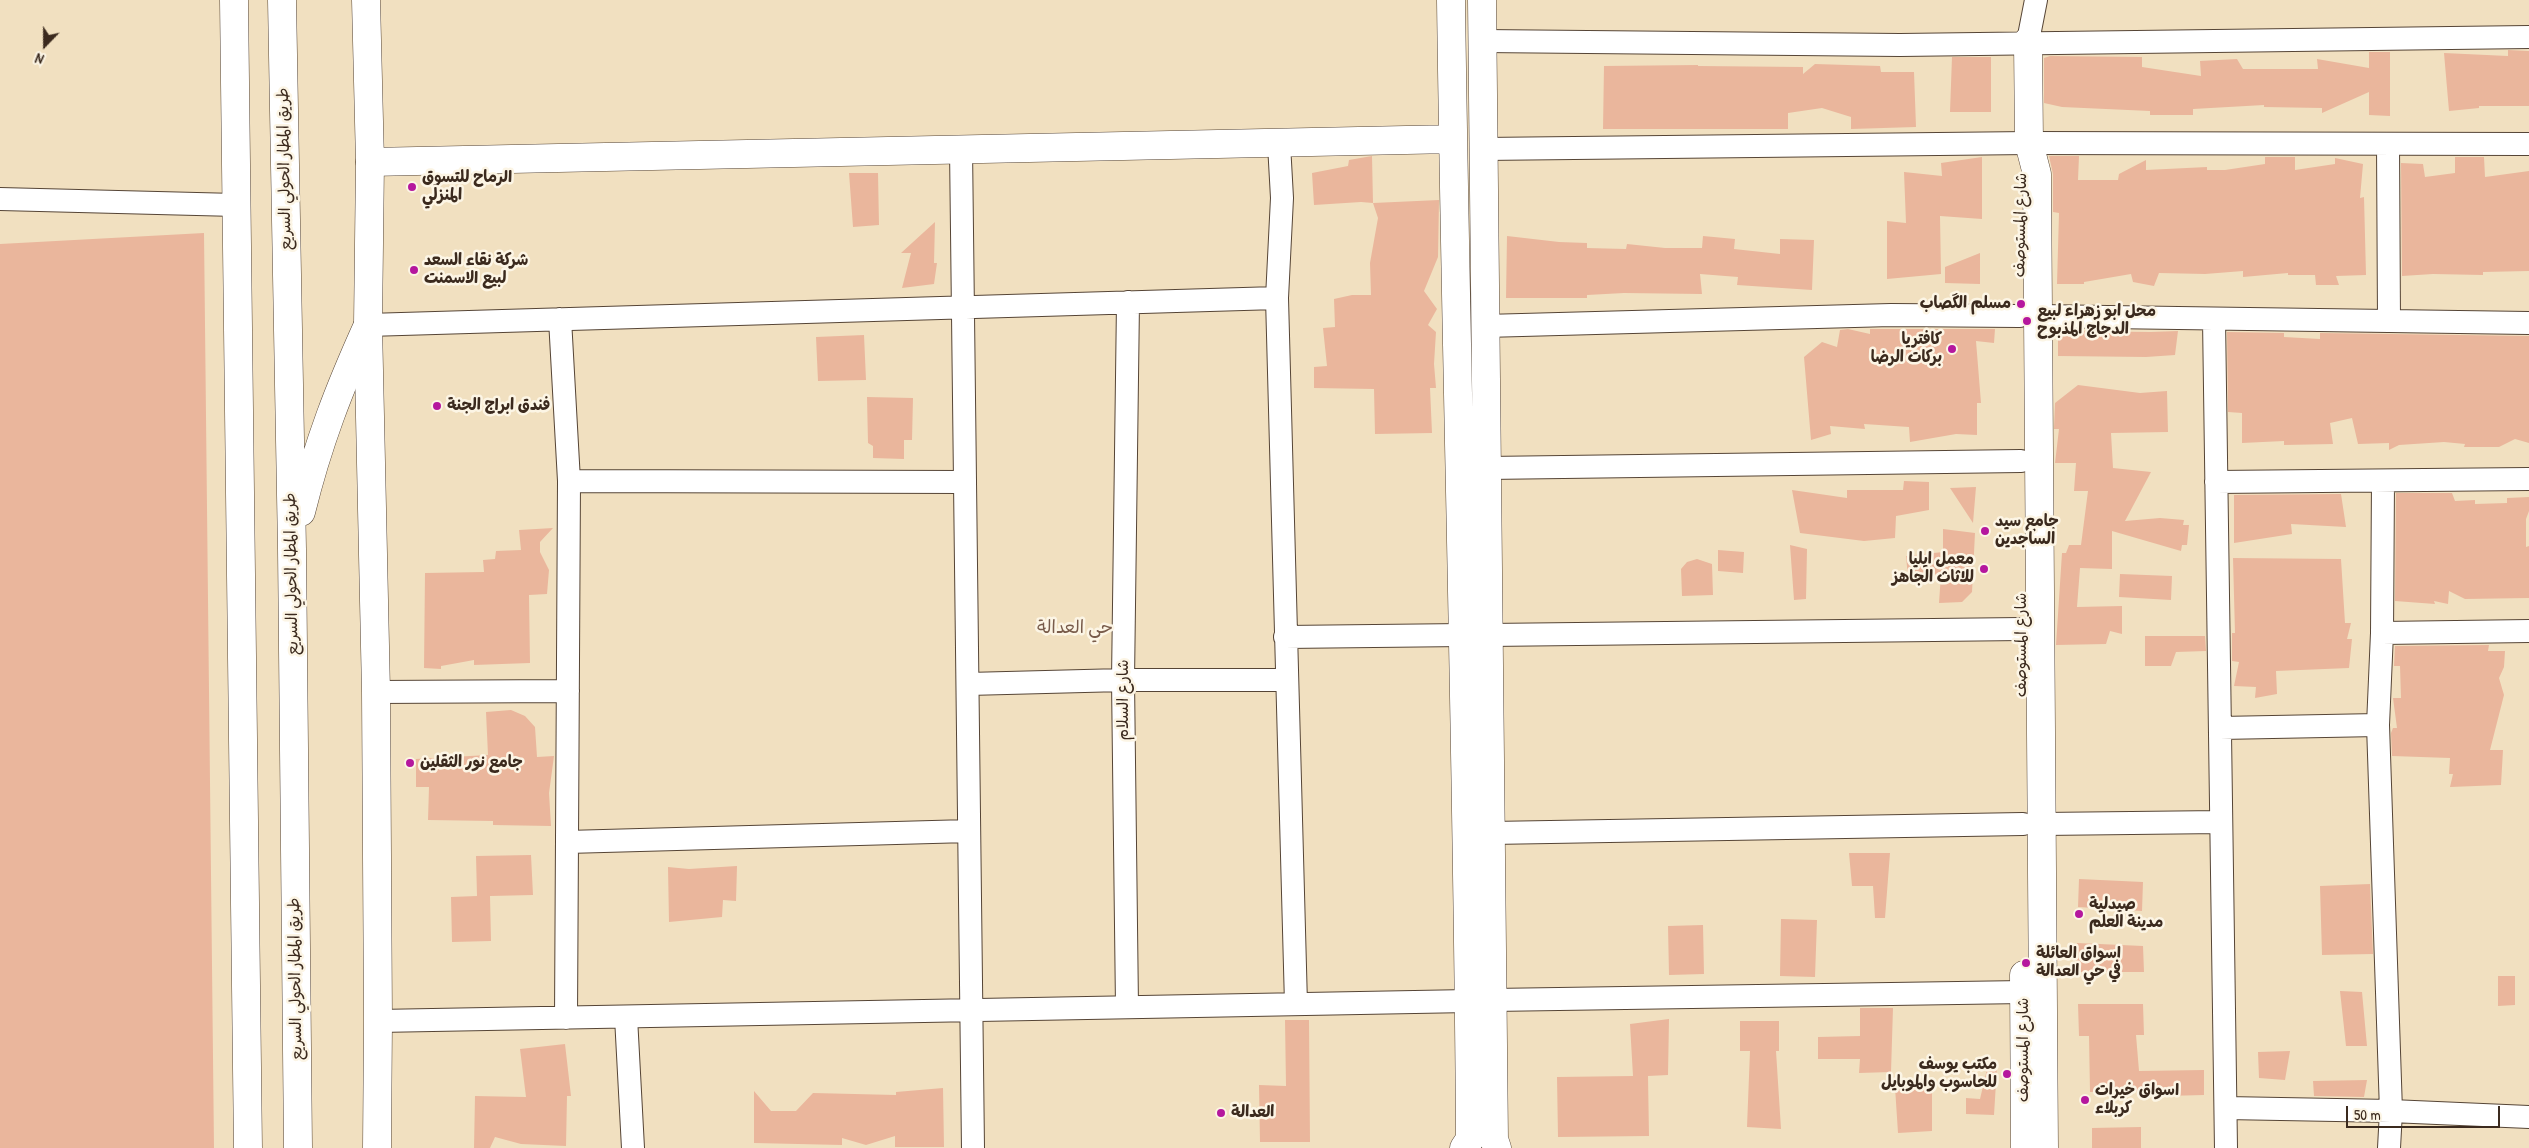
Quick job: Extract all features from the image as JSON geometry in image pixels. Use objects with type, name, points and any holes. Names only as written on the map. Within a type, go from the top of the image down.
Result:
[{"type":"main road","points":[[234,0],[248,1148]]},
{"type":"main road","name":"طريق المطار الحولي السريع","points":[[282,0],[292,549],[298,1148]]},
{"type":"main road","points":[[366,0],[370,162],[368,325],[376,692],[378,1022],[376,1148]]},
{"type":"main road","points":[[1451,0],[1456,328],[1491,833],[1481,1001]]},
{"type":"main road","points":[[1481,1144],[1476,635],[1487,468],[1482,0]]},
{"type":"main road","name":"شارع المستوصف","points":[[2028,41],[2029,143],[2019,174],[2029,316],[2033,940],[2044,1148]]},
{"type":"main road","points":[[370,162],[961,148],[1279,144],[1453,138]]},
{"type":"main road","name":"شارع المستوصف","points":[[2029,316],[2021,461],[2022,629],[2032,734]]},
{"type":"main road","points":[[292,549],[315,458],[336,397],[368,325]]},
{"type":"main road","points":[[1456,328],[1485,326]]},
{"type":"main road","name":"شارع المستوصف","points":[[2025,1148],[2024,992],[2033,940]]},
{"type":"street","points":[[2028,41],[2036,0]]},
{"type":"street","points":[[1483,41],[1900,45],[2028,41],[2529,37]]},
{"type":"street","points":[[1483,149],[2029,143],[2529,144]]},
{"type":"street","points":[[1279,144],[1282,198],[1277,298],[1296,1004]]},
{"type":"street","points":[[2388,144],[2388,321]]},
{"type":"street","points":[[961,148],[973,1148]]},
{"type":"street","points":[[0,199],[236,205]]},
{"type":"street","points":[[368,325],[1277,298]]},
{"type":"street","name":"شارع السلام","points":[[1127,1007],[1123,680],[1128,302]]},
{"type":"street","points":[[1485,326],[1890,315],[2529,323]]},
{"type":"street","points":[[560,319],[569,481],[566,1018]]},
{"type":"street","points":[[2214,319],[2226,1148]]},
{"type":"street","points":[[1487,468],[2021,461]]},
{"type":"street","points":[[2216,482],[2529,479]]},
{"type":"street","points":[[569,481],[965,482]]},
{"type":"street","points":[[2383,481],[2382,633],[2378,725],[2391,1111],[2389,1148]]},
{"type":"street","points":[[1285,637],[2022,629]]},
{"type":"street","points":[[2382,633],[2529,631]]},
{"type":"street","points":[[968,684],[1123,680],[1287,680]]},
{"type":"street","points":[[376,692],[568,691]]},
{"type":"street","points":[[2220,728],[2378,725]]},
{"type":"street","points":[[1491,833],[2221,822]]},
{"type":"street","points":[[567,842],[969,832]]},
{"type":"street","points":[[378,1022],[2024,992]]},
{"type":"street","points":[[626,1017],[633,1148]]},
{"type":"street","points":[[2226,1108],[2391,1111],[2529,1117]]},
{"type":"building","points":[[2508,50],[2529,51],[2529,106],[2479,106],[2479,108],[2449,111],[2444,53],[2508,56]]},
{"type":"building","points":[[2369,52],[2390,52],[2390,116],[2369,115],[2369,92],[2322,113],[2322,108],[2264,107],[2264,105],[2193,109],[2193,115],[2150,115],[2150,111],[2062,107],[2044,103],[2044,58],[2050,56],[2142,57],[2142,67],[2201,76],[2200,61],[2237,59],[2243,69],[2318,69],[2317,59],[2369,68]]},
{"type":"building","points":[[1952,57],[1991,57],[1991,112],[1950,112]]},
{"type":"building","points":[[1815,64],[1880,66],[1881,72],[1914,72],[1916,127],[1851,129],[1851,117],[1822,108],[1788,113],[1788,129],[1603,129],[1604,66],[1803,67],[1803,74]]},
{"type":"building","points":[[1372,156],[1373,203],[1314,205],[1312,173],[1348,166],[1349,160]]},
{"type":"building","points":[[2049,156],[2079,156],[2078,180],[2118,180],[2119,174],[2146,160],[2146,170],[2207,167],[2207,170],[2225,170],[2265,164],[2265,157],[2295,157],[2295,170],[2335,164],[2335,158],[2363,164],[2360,198],[2364,197],[2366,275],[2336,276],[2339,285],[2316,285],[2315,275],[2288,275],[2288,273],[2243,277],[2243,271],[2205,274],[2159,273],[2154,286],[2133,282],[2131,274],[2084,282],[2084,284],[2057,284],[2059,213],[2053,212],[2053,174]]},
{"type":"building","points":[[1982,157],[1982,219],[1940,216],[1941,274],[1887,279],[1887,221],[1906,223],[1904,172],[1942,176],[1941,163]]},
{"type":"building","points":[[2455,157],[2484,157],[2485,177],[2529,171],[2529,271],[2483,272],[2483,275],[2433,274],[2402,276],[2401,163],[2423,164],[2425,177],[2455,173]]},
{"type":"building","points":[[849,173],[878,173],[879,225],[853,227]]},
{"type":"building","points":[[1439,200],[1438,257],[1424,291],[1437,309],[1428,325],[1436,332],[1434,364],[1436,388],[1430,388],[1432,433],[1375,434],[1374,389],[1314,388],[1314,367],[1327,366],[1323,328],[1335,327],[1334,299],[1352,295],[1371,295],[1370,263],[1378,218],[1373,203]]},
{"type":"building","points":[[935,222],[934,263],[937,263],[934,284],[902,288],[911,253],[901,253]]},
{"type":"building","points":[[204,233],[214,1148],[0,1148],[0,244]]},
{"type":"building","points":[[1507,236],[1587,243],[1587,248],[1626,249],[1627,244],[1665,248],[1702,248],[1703,236],[1735,239],[1734,249],[1780,254],[1780,239],[1814,240],[1812,290],[1737,285],[1738,277],[1700,274],[1702,294],[1624,293],[1587,295],[1587,298],[1506,298]]},
{"type":"building","points":[[1980,253],[1980,284],[1945,283],[1945,267]]},
{"type":"building","points":[[1848,329],[1870,334],[1870,329],[1995,329],[1994,343],[1976,341],[1981,403],[1977,403],[1977,435],[1956,434],[1910,442],[1909,427],[1864,424],[1865,429],[1830,426],[1831,434],[1811,440],[1804,357],[1822,342],[1837,347],[1840,330]]},
{"type":"building","points":[[2058,331],[2178,331],[2175,355],[2146,357],[2058,356]]},
{"type":"building","points":[[2227,332],[2284,333],[2284,337],[2320,339],[2320,333],[2529,336],[2529,443],[2515,439],[2499,447],[2464,447],[2465,444],[2444,442],[2399,445],[2389,450],[2389,443],[2358,444],[2352,418],[2330,423],[2333,444],[2284,445],[2284,441],[2242,443],[2242,413],[2228,412]]},
{"type":"building","points":[[864,335],[866,380],[818,381],[816,337]]},
{"type":"building","points":[[2078,385],[2140,393],[2167,391],[2168,432],[2111,433],[2113,468],[2151,472],[2125,521],[2160,518],[2184,520],[2183,525],[2189,525],[2187,545],[2182,545],[2181,551],[2112,531],[2112,569],[2080,568],[2077,607],[2122,606],[2122,634],[2110,631],[2106,644],[2056,645],[2062,553],[2066,553],[2069,545],[2081,545],[2088,491],[2074,491],[2076,463],[2055,463],[2059,429],[2054,429],[2055,403]]},
{"type":"building","points":[[867,397],[913,398],[912,440],[904,440],[904,459],[873,458],[873,446],[868,443]]},
{"type":"building","points":[[1904,481],[1929,482],[1929,510],[1896,516],[1895,538],[1864,541],[1800,533],[1792,490],[1847,498],[1847,490],[1903,490]]},
{"type":"building","points":[[1976,487],[1973,523],[1950,488]]},
{"type":"building","points":[[2396,493],[2452,493],[2455,501],[2475,500],[2475,504],[2507,503],[2507,498],[2529,497],[2529,511],[2526,519],[2526,547],[2529,546],[2529,598],[2465,599],[2449,591],[2448,604],[2434,601],[2435,604],[2395,601]]},
{"type":"building","points":[[2341,494],[2346,527],[2291,524],[2292,534],[2234,543],[2234,495]]},
{"type":"building","points":[[553,528],[540,542],[540,552],[549,570],[547,594],[529,595],[530,663],[474,665],[474,660],[441,666],[441,669],[424,668],[425,573],[484,572],[483,560],[495,559],[496,551],[521,550],[519,530]]},
{"type":"building","points":[[1943,529],[1975,533],[1972,592],[1962,602],[1939,603],[1941,574],[1908,577],[1906,556],[1943,552]]},
{"type":"building","points":[[1790,545],[1807,549],[1806,599],[1794,600]]},
{"type":"building","points":[[1718,550],[1744,552],[1743,573],[1718,571]]},
{"type":"building","points":[[2233,558],[2341,559],[2345,623],[2351,623],[2347,639],[2352,639],[2349,668],[2276,671],[2277,694],[2255,698],[2256,687],[2234,686],[2239,662],[2232,661],[2232,633],[2235,633]]},
{"type":"building","points":[[1697,559],[1712,564],[1713,595],[1682,596],[1681,569],[1687,562]]},
{"type":"building","points":[[2120,574],[2172,576],[2171,600],[2119,597]]},
{"type":"building","points":[[2145,636],[2205,636],[2206,651],[2176,652],[2171,666],[2145,666]]},
{"type":"building","points":[[2489,645],[2488,651],[2505,651],[2504,667],[2499,678],[2504,695],[2490,750],[2503,750],[2501,785],[2450,787],[2453,774],[2449,774],[2450,758],[2392,756],[2391,733],[2393,728],[2397,728],[2393,698],[2401,698],[2400,666],[2394,666],[2395,646]]},
{"type":"building","points":[[511,710],[525,716],[535,727],[537,757],[554,756],[549,793],[551,826],[493,825],[493,821],[428,820],[429,787],[416,787],[416,759],[488,755],[486,712]]},
{"type":"building","points":[[1849,853],[1890,853],[1885,918],[1875,918],[1873,886],[1852,886]]},
{"type":"building","points":[[531,855],[533,895],[490,896],[491,941],[452,942],[451,897],[477,896],[476,856]]},
{"type":"building","points":[[737,866],[736,901],[723,900],[722,917],[669,922],[668,867],[689,869]]},
{"type":"building","points":[[2079,879],[2143,882],[2142,911],[2078,907]]},
{"type":"building","points":[[2370,884],[2373,954],[2322,955],[2320,886]]},
{"type":"building","points":[[1781,919],[1817,920],[1815,977],[1780,976]]},
{"type":"building","points":[[1703,925],[1704,974],[1669,975],[1668,926]]},
{"type":"building","points":[[2077,943],[2143,946],[2144,972],[2076,972]]},
{"type":"building","points":[[2498,976],[2515,976],[2515,1005],[2498,1006]]},
{"type":"building","points":[[2340,991],[2362,992],[2367,1046],[2346,1046]]},
{"type":"building","points":[[2078,1004],[2143,1004],[2144,1035],[2136,1035],[2139,1071],[2204,1070],[2204,1095],[2166,1096],[2166,1091],[2090,1092],[2089,1036],[2079,1036]]},
{"type":"building","points":[[1860,1008],[1893,1008],[1891,1072],[1859,1073],[1860,1059],[1818,1059],[1818,1037],[1860,1036]]},
{"type":"building","points":[[1669,1019],[1668,1075],[1648,1076],[1649,1136],[1558,1137],[1557,1077],[1633,1076],[1630,1024]]},
{"type":"building","points":[[1285,1020],[1309,1020],[1310,1142],[1260,1142],[1259,1085],[1286,1086]]},
{"type":"building","points":[[1740,1021],[1779,1021],[1779,1051],[1776,1051],[1781,1129],[1747,1127],[1750,1051],[1740,1051]]},
{"type":"building","points":[[565,1044],[571,1096],[567,1096],[566,1146],[521,1144],[495,1137],[490,1148],[474,1148],[475,1096],[526,1097],[520,1049]]},
{"type":"building","points":[[2290,1051],[2285,1080],[2259,1078],[2258,1052]]},
{"type":"building","points":[[1988,1065],[1997,1067],[1994,1115],[1966,1114],[1966,1098],[1980,1099]]},
{"type":"building","points":[[2367,1080],[2364,1097],[2314,1096],[2313,1081]]},
{"type":"building","points":[[1895,1087],[1932,1087],[1932,1131],[1898,1133]]},
{"type":"building","points":[[943,1088],[944,1147],[895,1147],[895,1136],[866,1145],[842,1138],[842,1145],[754,1143],[754,1091],[771,1111],[796,1111],[813,1093],[896,1095],[896,1092]]},
{"type":"building","points":[[2141,1127],[2141,1148],[2092,1148],[2092,1128]]},
{"type":"place","name":"الرماح للتسوق المنزلي","points":[[412,187]]},
{"type":"place","name":"شركة نقاء السعد لبيع الاسمنت","points":[[414,270]]},
{"type":"place","name":"مسلم الگصاب","points":[[2021,304]]},
{"type":"place","name":"محل ابو زهراء لبيع الدجاج المذبوح","points":[[2027,321]]},
{"type":"place","name":"كافتريا بركات الرضا","points":[[1952,349]]},
{"type":"place","name":"فندق ابراج الجنة","points":[[437,406]]},
{"type":"place","name":"جامع سيد الساجدين","points":[[1985,531]]},
{"type":"place","name":"معمل ايليا للاثاث الجاهز","points":[[1984,569]]},
{"type":"place","name":"جامع نور الثقلين","points":[[410,763]]},
{"type":"place","name":"صيدلية مدينة العلم","points":[[2079,914]]},
{"type":"place","name":"اسواق العائلة في حي العدالة","points":[[2026,963]]},
{"type":"place","name":"مكتب يوسف للحاسوب والموبايل","points":[[2007,1074]]},
{"type":"place","name":"اسواق خيرات كربلاء","points":[[2085,1100]]},
{"type":"place","name":"العدالة","points":[[1221,1113]]},
{"type":"district","name":"حي العدالة","points":[[1075,628]]}]
